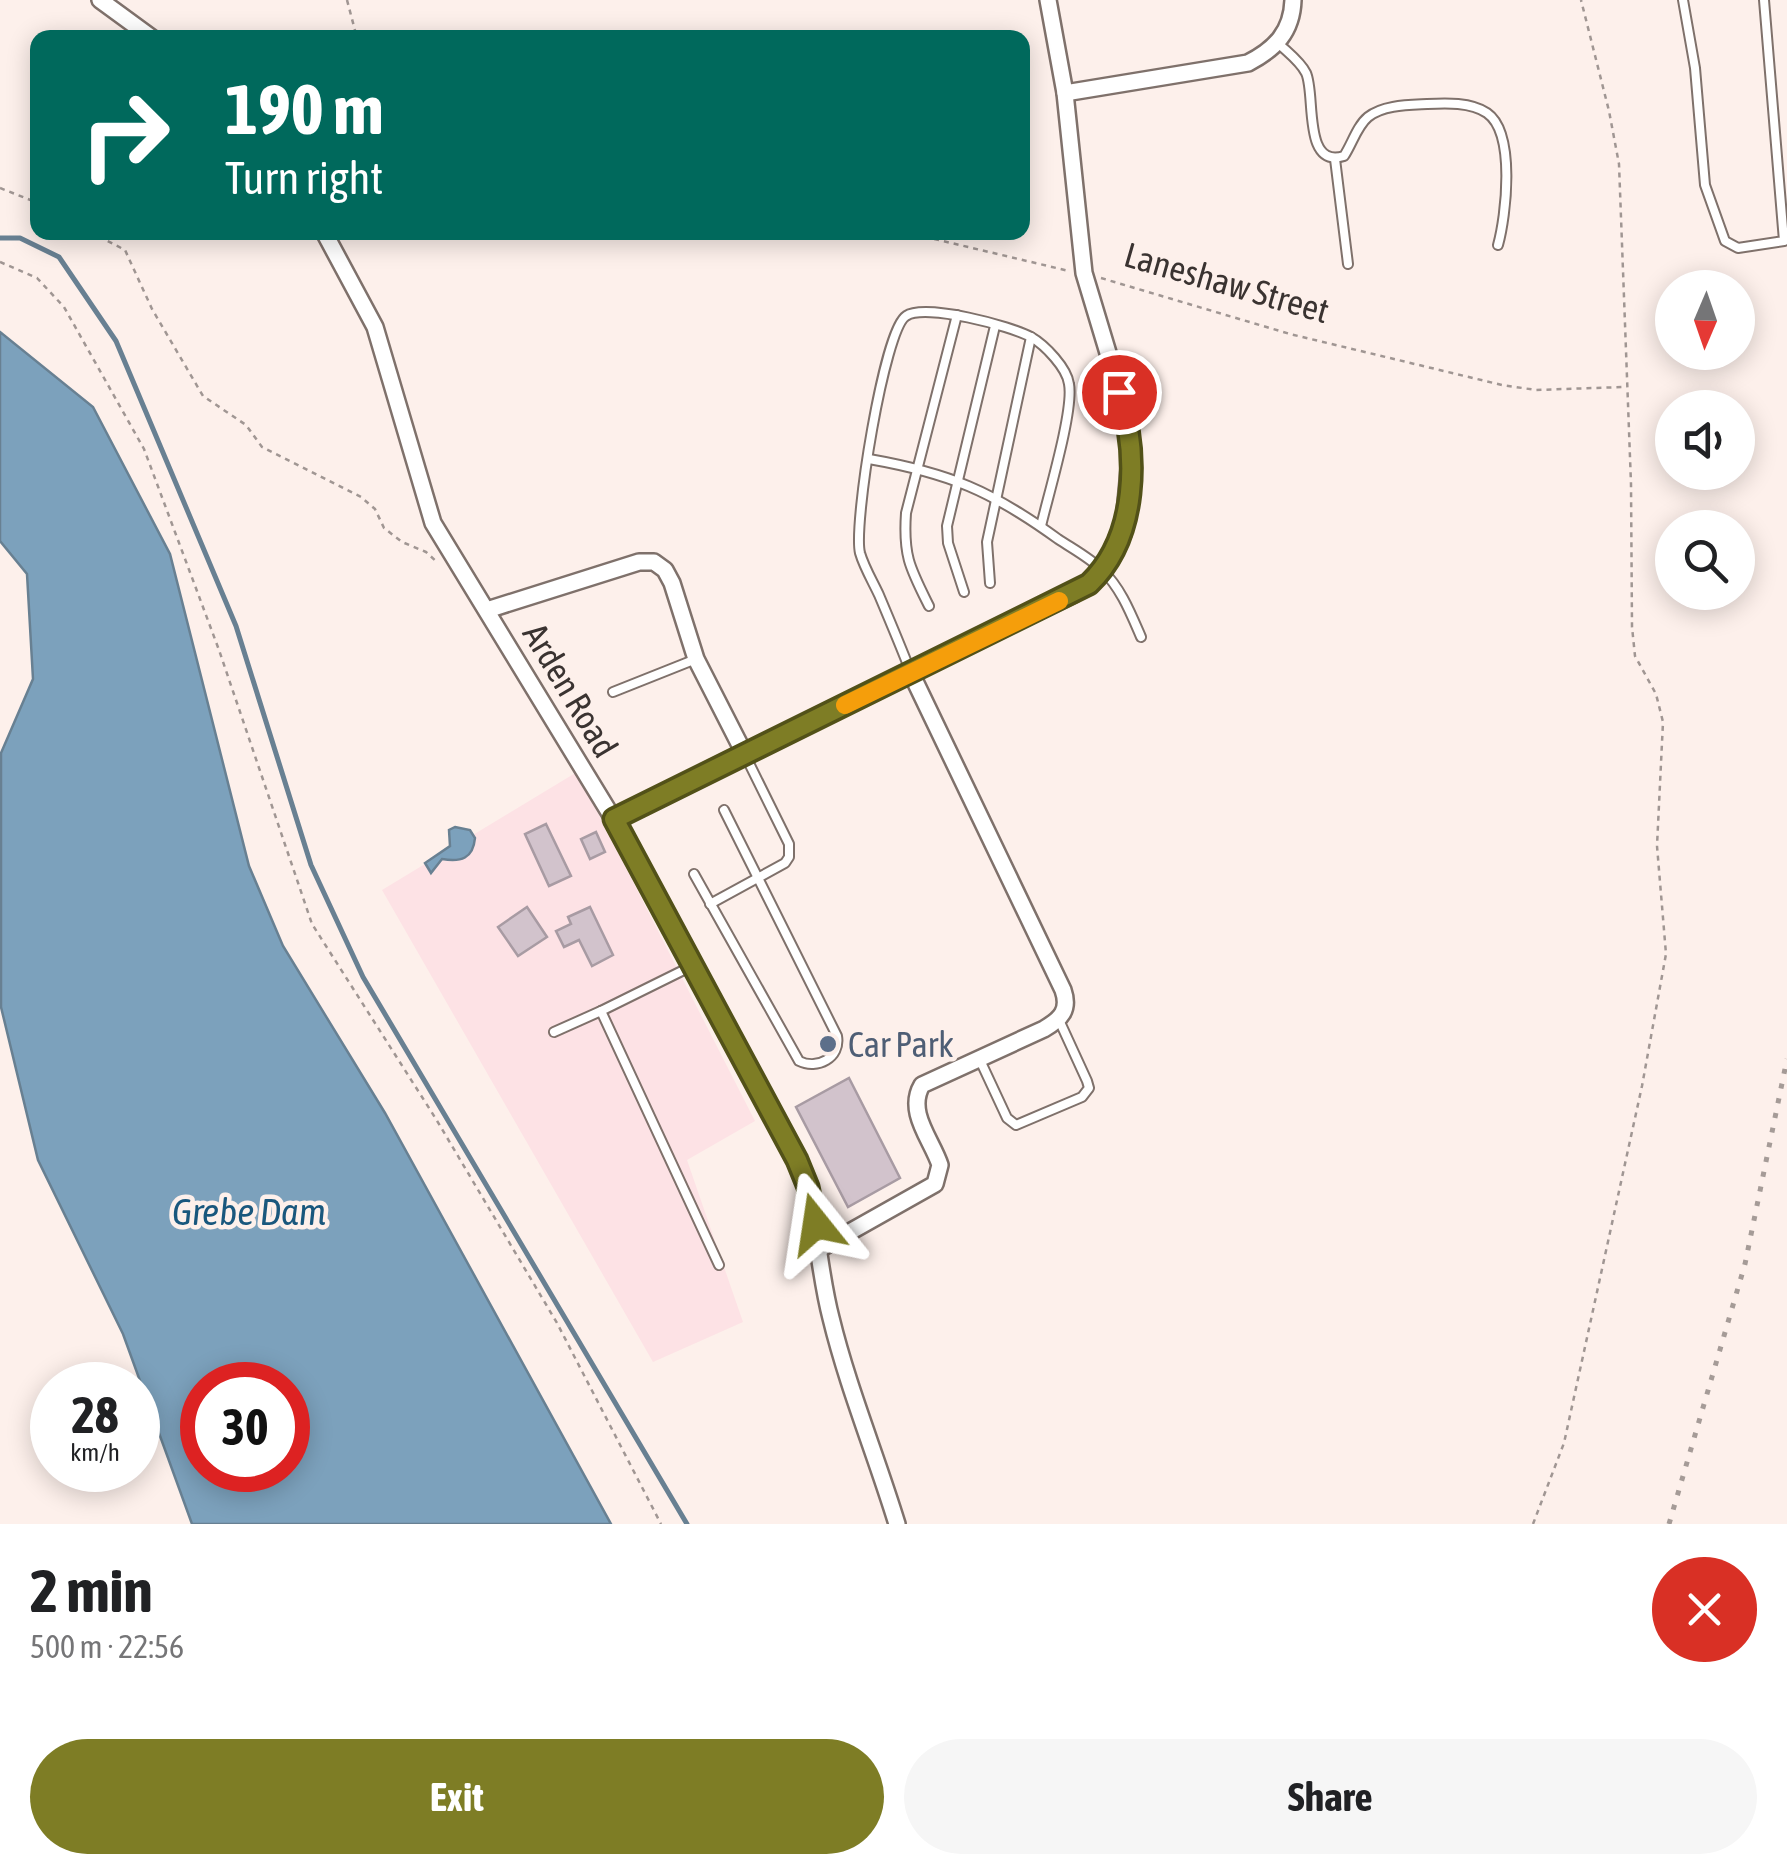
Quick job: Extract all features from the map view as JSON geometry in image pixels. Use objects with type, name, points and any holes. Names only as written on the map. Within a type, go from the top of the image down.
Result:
[{"type":"street","points":[[100,0],[141,30]]},
{"type":"street","name":"Laneshaw Street","points":[[1048,0],[1065,94],[1084,273]]},
{"type":"street","points":[[1065,94],[1248,63],[1277,43],[1288,26],[1293,0]]},
{"type":"street","name":"Arden Road","points":[[328,240],[376,327],[434,523],[614,819],[797,1160],[816,1224],[816,1251],[831,1319],[896,1524]]},
{"type":"street","points":[[486,610],[640,562],[654,562],[665,570],[672,583],[696,660],[744,753],[1074,594],[1103,571],[1123,534],[1131,450],[1124,406],[1084,273]]},
{"type":"street","points":[[816,1251],[935,1184],[940,1165],[918,1114],[918,1093],[930,1079],[1059,1020],[1065,1011],[1063,990],[912,673]]},
{"type":"lane","points":[[1683,0],[1695,68],[1706,185],[1724,241],[1738,248],[1784,241],[1764,0]]},
{"type":"lane","points":[[1277,43],[1305,72],[1318,148],[1335,159]]},
{"type":"lane","points":[[1335,159],[1344,156],[1366,118],[1380,110],[1408,104],[1484,110],[1495,120],[1500,132],[1507,190],[1506,218],[1498,245]]},
{"type":"lane","points":[[1335,159],[1348,264]]},
{"type":"lane","points":[[912,673],[860,552],[859,526],[880,383],[898,323],[916,311],[957,315],[1031,337],[1057,361],[1070,383],[1066,420],[1041,526]]},
{"type":"lane","points":[[929,606],[908,565],[904,545],[906,513],[957,315]]},
{"type":"lane","points":[[964,592],[948,542],[947,526],[995,326]]},
{"type":"lane","points":[[990,583],[986,542],[1031,337]]},
{"type":"lane","points":[[868,459],[958,479],[1041,526],[1103,571],[1130,610],[1142,637]]},
{"type":"lane","points":[[612,692],[696,660]]},
{"type":"lane","points":[[614,819],[744,753],[791,850],[785,863],[710,904]]},
{"type":"lane","points":[[694,874],[799,1062],[808,1065],[827,1060],[837,1050],[837,1036],[724,810]]},
{"type":"lane","points":[[554,1032],[694,965]]},
{"type":"lane","points":[[601,1011],[719,1265]]},
{"type":"lane","points":[[979,1058],[1006,1118],[1016,1125],[1082,1097],[1089,1088],[1088,1082],[1059,1020]]},
{"type":"path","points":[[347,0],[355,30]]},
{"type":"path","points":[[1532,1524],[1564,1443],[1642,1086],[1666,954],[1657,846],[1663,722],[1656,694],[1635,656],[1619,164],[1610,110],[1581,0]]},
{"type":"path","points":[[0,188],[30,200]]},
{"type":"path","points":[[105,240],[124,250],[152,310],[204,396],[246,425],[262,446],[361,497],[375,509],[384,528],[402,542],[426,552],[438,564]]},
{"type":"path","points":[[940,240],[1084,273]]},
{"type":"path","points":[[0,262],[37,278],[64,307],[144,449],[219,650],[312,924],[436,1119],[557,1323],[661,1524]]},
{"type":"path","name":"Laneshaw Street","points":[[1084,273],[1290,334],[1502,385],[1536,390],[1626,386]]},
{"type":"shaded area","points":[[577,772],[755,1121],[687,1160],[743,1322],[653,1362],[382,890]]},
{"type":"water","name":"Grebe Dam","points":[[0,332],[93,407],[170,554],[249,866],[283,946],[385,1113],[611,1524],[192,1524],[180,1492],[310,1492],[310,1362],[180,1362],[180,1491],[160,1436],[160,1362],[133,1362],[38,1160],[1,1007],[1,753],[33,679],[27,574],[0,541]]},
{"type":"water","points":[[449,830],[470,830],[475,838],[472,851],[460,859],[442,859],[431,873],[425,863],[450,846]]},
{"type":"building","points":[[546,824],[571,876],[549,886],[525,834]]},
{"type":"building","points":[[596,832],[605,852],[590,859],[581,839]]},
{"type":"building","points":[[527,907],[547,937],[518,956],[498,927]]},
{"type":"building","points":[[590,907],[613,955],[592,966],[579,940],[564,947],[556,931],[571,924],[568,917]]},
{"type":"building","points":[[849,1078],[900,1178],[848,1207],[796,1107]]},
{"type":"waterway","points":[[0,238],[20,238],[59,257],[116,341],[236,626],[311,865],[363,977],[687,1524]]},
{"type":"railway","points":[[1669,1524],[1745,1264],[1787,1059]]},
{"type":"slow traffic","points":[[845,705],[1059,601]]},
{"type":"place","name":"Car Park","points":[[828,1044]]},
{"type":"route","points":[[816,1224],[797,1160],[614,819],[1089,584],[1103,571],[1123,534],[1131,450],[1119,392]]}]
